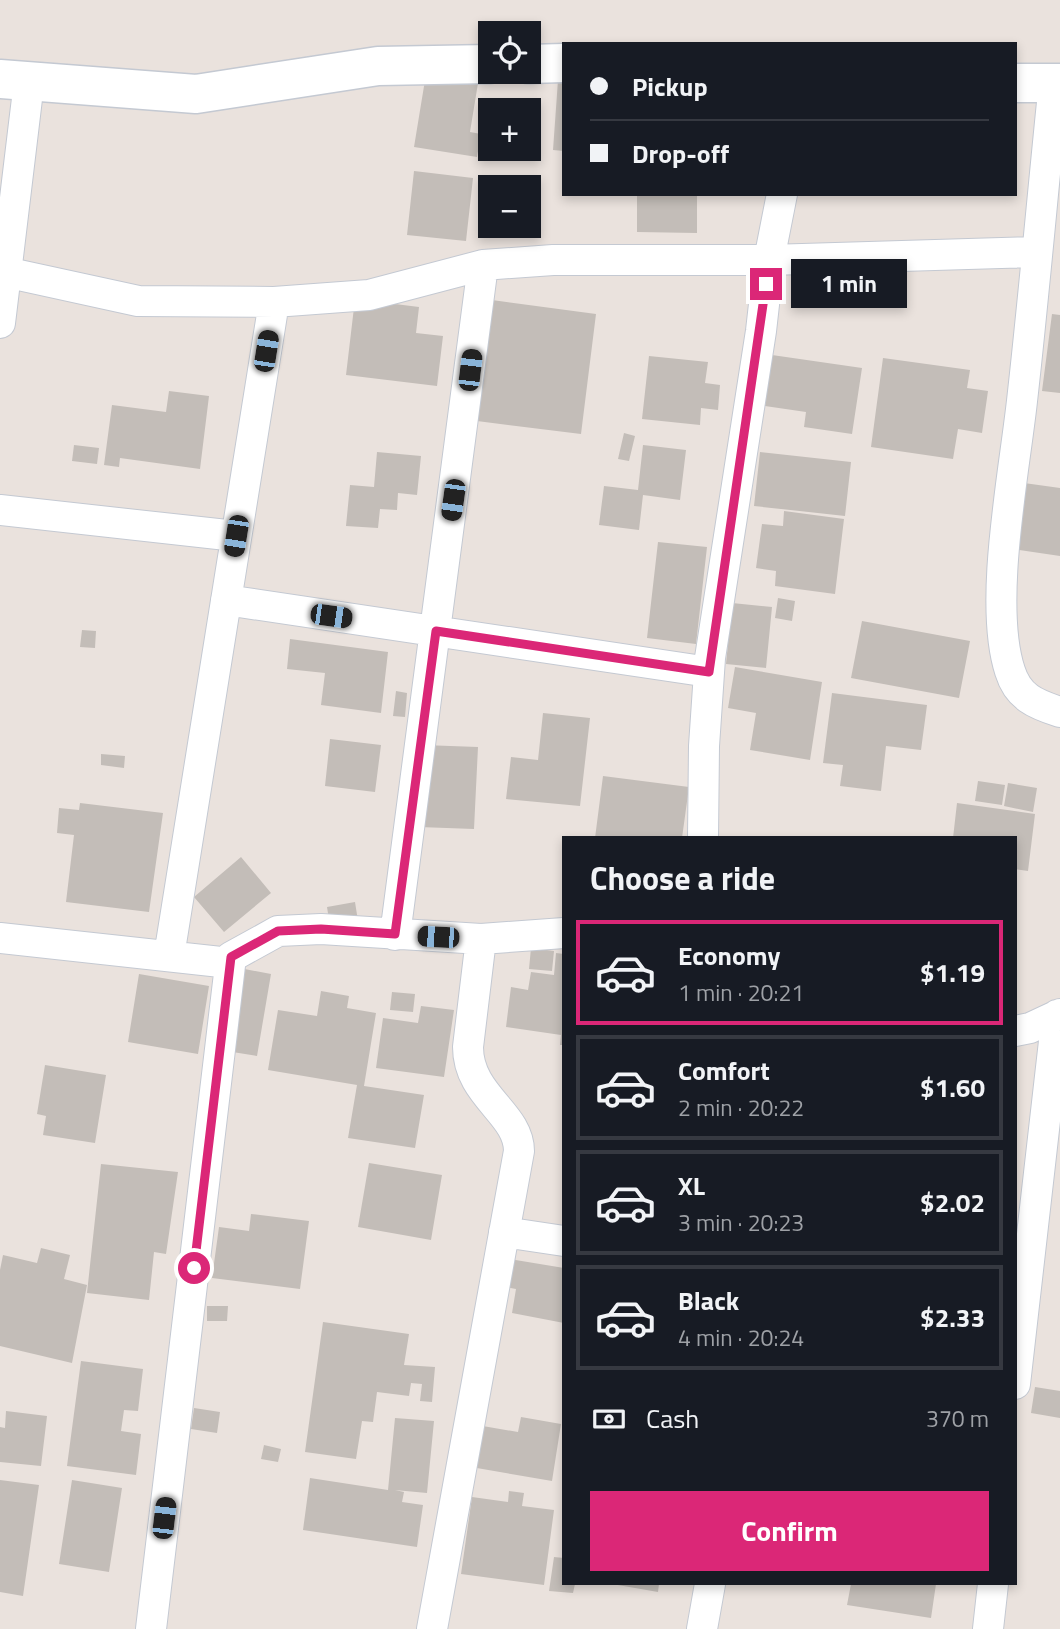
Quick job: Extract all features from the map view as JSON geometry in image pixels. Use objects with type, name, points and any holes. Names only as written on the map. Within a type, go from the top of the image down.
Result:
[{"type":"street","points":[[541,64],[562,63]]},
{"type":"street","points":[[0,323],[14,80],[196,94],[378,66],[478,64]]},
{"type":"street","points":[[1017,83],[1057,83],[1036,252],[1048,288],[1001,586],[1004,652],[1010,674],[1023,697],[1060,712]]},
{"type":"street","points":[[703,836],[709,672],[761,331],[769,260],[782,196]]},
{"type":"street","points":[[4,271],[138,301],[274,302],[369,295],[483,265],[553,260],[769,260],[1036,252]]},
{"type":"street","points":[[395,934],[483,265]]},
{"type":"street","points":[[169,956],[274,302]]},
{"type":"street","points":[[0,510],[236,536]]},
{"type":"street","points":[[226,600],[709,672]]},
{"type":"street","points":[[151,1629],[231,957],[278,931],[321,929],[481,939],[562,933]]},
{"type":"street","points":[[0,938],[230,963]]},
{"type":"street","points":[[432,1629],[505,1232],[519,1138],[474,1077],[468,1056],[481,939]]},
{"type":"street","points":[[1017,1031],[1030,1028],[1058,1015]]},
{"type":"street","points":[[1017,1367],[1058,1015]]},
{"type":"street","points":[[505,1232],[562,1241]]},
{"type":"street","points":[[702,1629],[710,1585]]},
{"type":"street","points":[[988,1629],[993,1585]]},
{"type":"building","points":[[426,74],[478,83],[470,132],[478,133],[477,157],[414,147]]},
{"type":"building","points":[[558,80],[562,80],[562,151],[553,150]]},
{"type":"building","points":[[414,171],[473,178],[466,241],[407,235]]},
{"type":"building","points":[[637,196],[697,196],[697,233],[637,232]]},
{"type":"building","points":[[355,299],[419,307],[416,333],[443,336],[437,386],[346,375]]},
{"type":"building","points":[[492,300],[596,314],[581,434],[477,421]]},
{"type":"building","points":[[1052,314],[1060,315],[1060,393],[1042,391]]},
{"type":"building","points":[[772,355],[862,368],[852,434],[804,427],[806,412],[765,406]]},
{"type":"building","points":[[649,356],[708,362],[705,383],[720,385],[718,410],[701,408],[700,425],[642,419]]},
{"type":"building","points":[[883,358],[970,370],[967,388],[988,391],[982,433],[958,429],[953,459],[871,447]]},
{"type":"building","points":[[169,391],[209,396],[200,469],[120,458],[119,467],[104,465],[112,405],[166,412]]},
{"type":"building","points":[[624,433],[635,436],[629,461],[618,459]]},
{"type":"building","points":[[74,445],[99,448],[97,464],[72,461]]},
{"type":"building","points":[[643,445],[686,450],[680,500],[643,495],[639,530],[599,525],[604,486],[638,490]]},
{"type":"building","points":[[377,452],[421,456],[417,495],[398,493],[397,510],[380,509],[378,528],[346,526],[350,485],[374,487]]},
{"type":"building","points":[[760,452],[851,462],[845,516],[754,506]]},
{"type":"building","points":[[1024,483],[1060,488],[1060,556],[1013,549]]},
{"type":"building","points":[[784,511],[844,519],[835,594],[775,586],[776,571],[756,568],[762,524],[783,526]]},
{"type":"building","points":[[658,542],[707,547],[696,644],[647,638]]},
{"type":"building","points":[[778,598],[795,601],[792,621],[775,618]]},
{"type":"building","points":[[732,603],[772,607],[766,668],[726,664]]},
{"type":"building","points":[[862,621],[970,641],[959,698],[851,678]]},
{"type":"building","points":[[82,630],[96,631],[95,648],[80,647]]},
{"type":"building","points":[[290,639],[388,652],[381,713],[321,705],[325,673],[287,669]]},
{"type":"building","points":[[735,667],[822,682],[810,760],[750,750],[756,713],[728,708]]},
{"type":"building","points":[[396,691],[407,693],[405,717],[393,716]]},
{"type":"building","points":[[832,693],[927,705],[921,750],[886,746],[881,791],[840,786],[843,765],[823,763]]},
{"type":"building","points":[[543,713],[590,718],[580,806],[506,799],[511,757],[538,760]]},
{"type":"building","points":[[330,739],[381,745],[375,792],[325,786]]},
{"type":"building","points":[[423,745],[478,747],[474,829],[419,827]]},
{"type":"building","points":[[101,754],[125,756],[124,768],[101,765]]},
{"type":"building","points":[[603,776],[689,787],[682,836],[595,836]]},
{"type":"building","points":[[978,781],[1005,785],[1002,805],[975,801]]},
{"type":"building","points":[[1008,783],[1037,788],[1033,812],[1004,806]]},
{"type":"building","points":[[80,803],[163,813],[149,912],[66,902],[74,835],[57,833],[59,808],[79,810]]},
{"type":"building","points":[[957,803],[1035,814],[1028,871],[1017,869],[1017,836],[953,836]]},
{"type":"building","points":[[241,857],[271,893],[224,932],[194,897]]},
{"type":"building","points":[[355,902],[358,921],[330,926],[327,907]]},
{"type":"building","points":[[531,948],[554,951],[552,971],[529,969]]},
{"type":"building","points":[[556,953],[562,954],[562,1045],[561,1035],[506,1027],[511,987],[528,990],[531,972],[554,975]]},
{"type":"building","points":[[234,967],[271,974],[257,1056],[220,1050]]},
{"type":"building","points":[[139,974],[209,986],[198,1054],[128,1042]]},
{"type":"building","points":[[321,991],[349,996],[347,1008],[376,1013],[364,1086],[424,1095],[415,1148],[348,1138],[357,1085],[268,1070],[278,1010],[317,1016]]},
{"type":"building","points":[[392,992],[415,994],[413,1012],[390,1010]]},
{"type":"building","points":[[421,1006],[454,1010],[444,1077],[376,1068],[383,1018],[418,1023]]},
{"type":"building","points":[[45,1065],[106,1075],[95,1143],[43,1135],[46,1116],[37,1114]]},
{"type":"building","points":[[369,1163],[442,1175],[431,1240],[358,1227]]},
{"type":"building","points":[[101,1164],[178,1172],[166,1254],[154,1252],[149,1300],[87,1293]]},
{"type":"building","points":[[251,1214],[309,1221],[300,1289],[212,1278],[219,1227],[249,1231]]},
{"type":"building","points":[[41,1248],[70,1255],[64,1279],[87,1285],[72,1363],[0,1346],[0,1270],[3,1255],[37,1263]]},
{"type":"building","points":[[504,1258],[562,1268],[562,1323],[512,1313],[516,1289],[499,1286]]},
{"type":"building","points":[[207,1306],[228,1306],[227,1321],[207,1321]]},
{"type":"building","points":[[323,1322],[409,1334],[404,1365],[435,1367],[432,1402],[420,1401],[422,1384],[411,1383],[409,1396],[377,1392],[373,1422],[362,1421],[356,1459],[305,1452]]},
{"type":"building","points":[[81,1361],[143,1369],[138,1411],[124,1410],[121,1431],[141,1434],[136,1475],[67,1466]]},
{"type":"building","points":[[1035,1387],[1060,1391],[1060,1418],[1031,1413]]},
{"type":"building","points":[[194,1408],[220,1412],[217,1433],[191,1429]]},
{"type":"building","points":[[6,1411],[47,1416],[41,1466],[0,1462],[0,1427],[5,1428]]},
{"type":"building","points":[[521,1417],[561,1424],[552,1481],[471,1467],[477,1425],[518,1432]]},
{"type":"building","points":[[395,1418],[434,1421],[427,1493],[395,1490],[404,1492],[402,1502],[423,1505],[417,1547],[303,1530],[310,1478],[388,1490]]},
{"type":"building","points":[[264,1445],[281,1449],[278,1462],[261,1459]]},
{"type":"building","points":[[0,1480],[39,1485],[23,1596],[0,1592]]},
{"type":"building","points":[[72,1480],[122,1488],[109,1572],[59,1564]]},
{"type":"building","points":[[509,1491],[524,1493],[522,1506],[554,1510],[544,1585],[461,1574],[472,1497],[508,1502]]},
{"type":"building","points":[[554,1557],[562,1558],[562,1585],[575,1585],[573,1593],[549,1591]]},
{"type":"building","points":[[618,1585],[659,1585],[658,1592]]},
{"type":"building","points":[[851,1585],[936,1585],[931,1618],[847,1605]]},
{"type":"route","points":[[194,1268],[231,957],[278,931],[321,929],[395,934],[436,631],[709,672],[766,284]]}]
